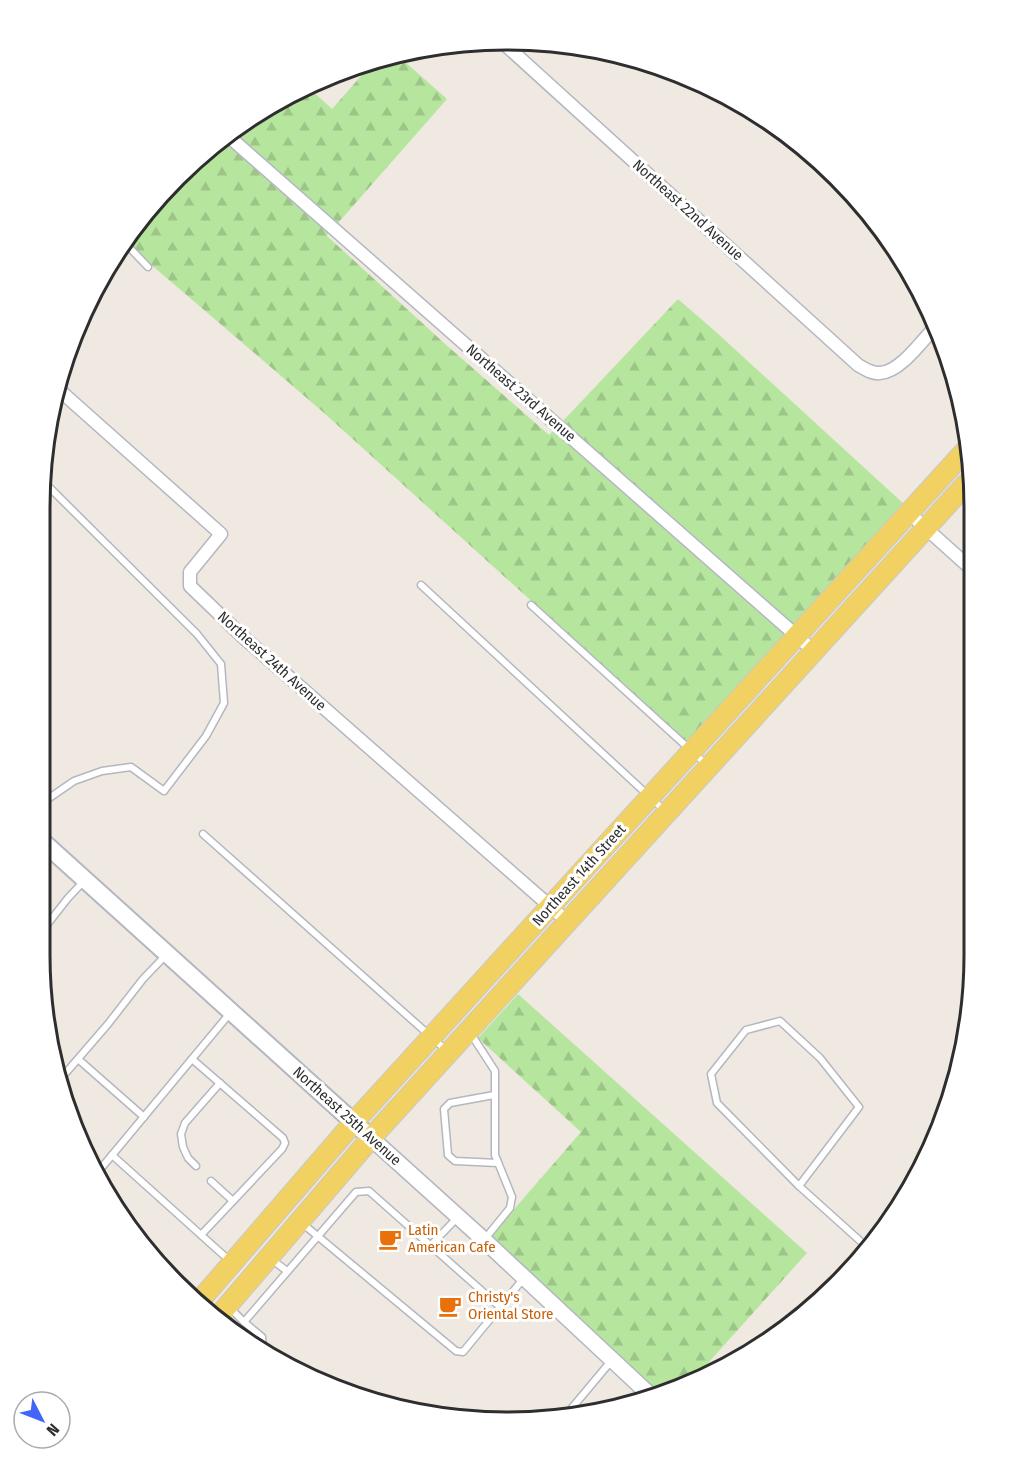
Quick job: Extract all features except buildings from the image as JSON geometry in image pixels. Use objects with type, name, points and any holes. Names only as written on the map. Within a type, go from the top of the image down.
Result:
[{"type":"main road","name":"Northeast 14th Street","points":[[203,1297],[354,1122],[961,456]]},
{"type":"main road","name":"Northeast 14th Street","points":[[222,1312],[371,1138],[963,487]]},
{"type":"main road","name":"Northeast 25th Avenue","points":[[50,848],[371,1138]]},
{"type":"street","name":"Northeast 22nd Avenue","points":[[511,50],[868,371],[879,374],[891,371],[902,363],[929,333]]},
{"type":"street","name":"Northeast 23rd Avenue","points":[[233,140],[815,652]]},
{"type":"street","name":"Northeast 24th Avenue","points":[[64,394],[221,534],[190,572],[190,586],[242,636],[568,922]]},
{"type":"street","points":[[909,513],[964,562]]},
{"type":"street","name":"Northeast 25th Avenue","points":[[371,1138],[645,1391]]},
{"type":"lane","points":[[130,248],[148,267]]},
{"type":"lane","points":[[50,488],[197,634],[221,664],[224,703],[206,736],[164,791],[131,767],[102,771],[74,781],[50,798]]},
{"type":"lane","points":[[421,585],[668,813]]},
{"type":"lane","points":[[531,604],[709,768]]},
{"type":"lane","points":[[203,834],[449,1053]]},
{"type":"lane","points":[[50,921],[85,880]]},
{"type":"lane","points":[[65,1074],[143,979],[168,954]]},
{"type":"lane","points":[[102,1167],[231,1012]]},
{"type":"lane","points":[[799,1186],[860,1107],[820,1058],[780,1021],[746,1030],[711,1074],[717,1103],[799,1186],[862,1243]]},
{"type":"lane","points":[[469,1031],[495,1071],[495,1155],[512,1197],[510,1208],[484,1240]]},
{"type":"lane","points":[[78,1059],[144,1117]]},
{"type":"lane","points":[[192,1059],[283,1138],[285,1143],[282,1149],[201,1235]]},
{"type":"lane","points":[[196,1166],[188,1158],[181,1134],[185,1123],[220,1083]]},
{"type":"lane","points":[[494,1095],[450,1103],[444,1109],[448,1155],[454,1161],[498,1163]]},
{"type":"lane","points":[[112,1155],[232,1263]]},
{"type":"lane","points":[[211,1181],[233,1201]]},
{"type":"lane","points":[[244,1322],[356,1192],[369,1191],[500,1307]]},
{"type":"lane","points":[[431,1245],[458,1216]]},
{"type":"lane","points":[[300,1221],[456,1351],[463,1352],[525,1278]]},
{"type":"lane","points":[[269,1257],[287,1271]]},
{"type":"lane","points":[[222,1312],[244,1322],[262,1337],[262,1341]]},
{"type":"lane","points":[[572,1408],[612,1360]]},
{"type":"green space","points":[[404,61],[447,99],[338,223],[239,136],[278,111],[314,92],[332,109],[364,73]]},
{"type":"green space","points":[[227,145],[328,233],[327,236],[444,343],[549,435],[553,431],[786,636],[689,743],[323,412],[131,247],[144,228],[183,183]]},
{"type":"green space","points":[[678,299],[905,505],[795,626],[563,421]]},
{"type":"green space","points":[[518,994],[807,1253],[704,1367],[653,1388],[491,1236],[581,1132],[478,1038]]},
{"type":"place","name":"Latin American Cafe","points":[[390,1239]]},
{"type":"place","name":"Christy's Oriental Store","points":[[450,1306]]}]
